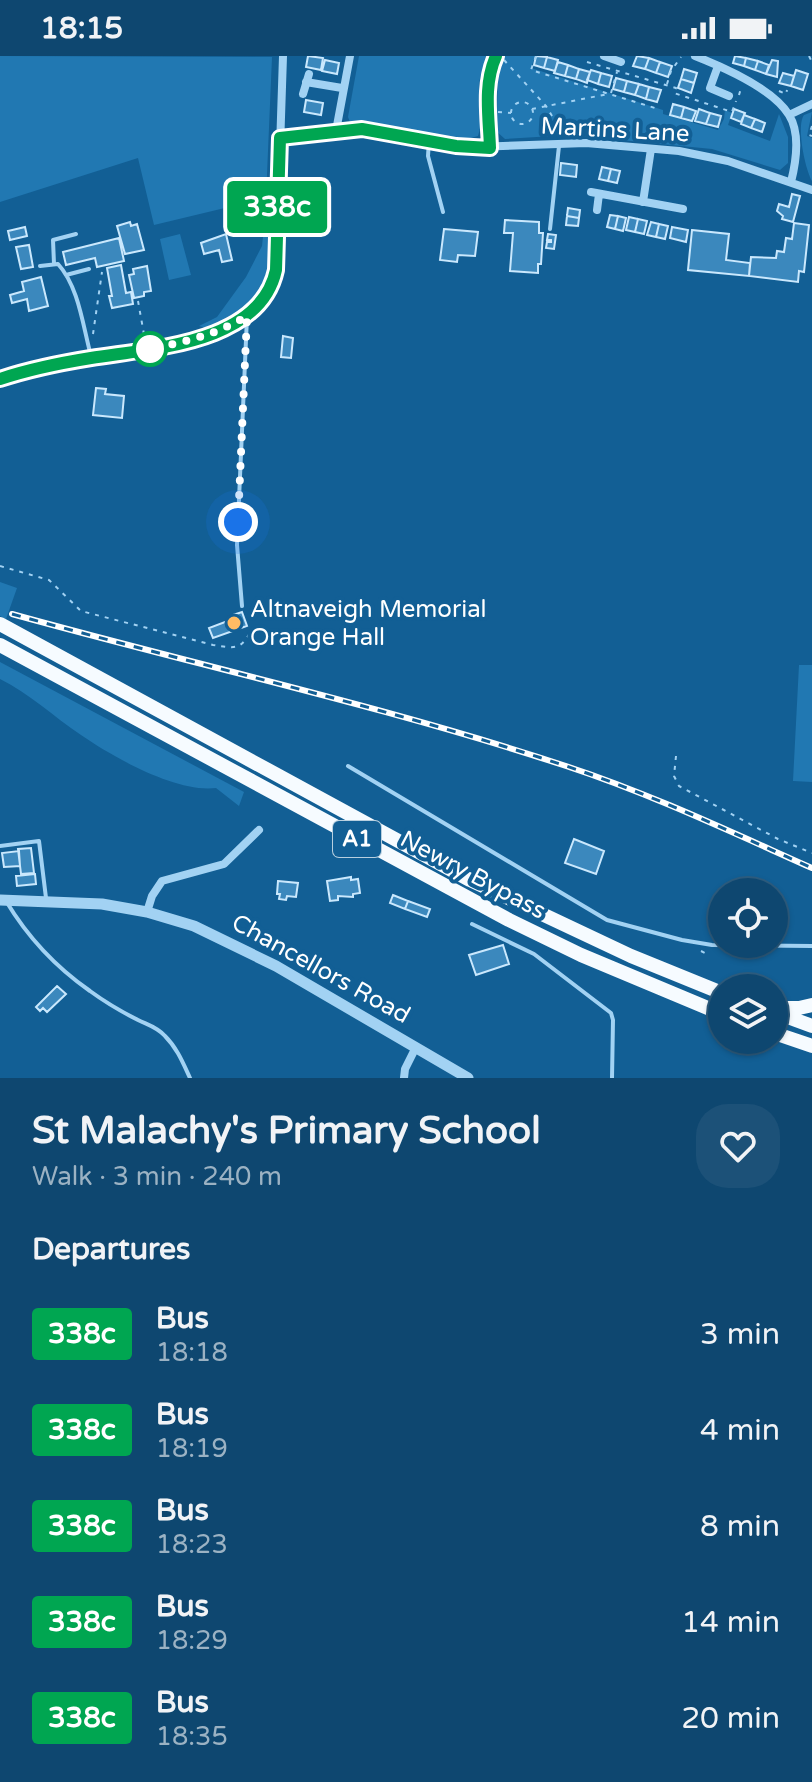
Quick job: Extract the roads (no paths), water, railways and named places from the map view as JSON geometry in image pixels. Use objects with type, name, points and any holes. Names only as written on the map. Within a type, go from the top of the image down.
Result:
[{"type":"highway","name":"Newry Bypass","points":[[0,624],[470,880],[631,956],[708,987]]},
{"type":"highway","name":"Newry Bypass","points":[[0,645],[509,920],[581,955],[708,1008]]},
{"type":"highway","points":[[788,1009],[812,1005]]},
{"type":"highway","points":[[788,1016],[812,1026]]},
{"type":"highway","points":[[788,1038],[812,1046]]},
{"type":"street","points":[[0,379],[92,358],[190,341],[228,328],[247,316],[266,297],[276,270],[283,56]]},
{"type":"street","points":[[336,131],[350,56]]},
{"type":"street","points":[[604,56],[621,62]]},
{"type":"street","points":[[695,56],[773,98],[789,115],[795,133],[796,157],[791,182]]},
{"type":"street","points":[[490,148],[487,94],[490,74],[499,57]]},
{"type":"street","points":[[718,66],[710,88],[729,96]]},
{"type":"street","points":[[303,94],[307,78],[342,88]]},
{"type":"street","points":[[789,115],[812,104]]},
{"type":"street","name":"Martins Lane","points":[[280,138],[362,129],[456,146],[490,148],[564,143],[679,151],[728,161],[812,190]]},
{"type":"street","points":[[643,202],[651,149]]},
{"type":"street","points":[[597,210],[595,193],[683,209]]},
{"type":"street","points":[[147,912],[152,896],[162,881],[224,864],[259,830]]},
{"type":"street","name":"Chancellors Road","points":[[2,900],[102,904],[147,912],[194,926],[245,949],[468,1078]]},
{"type":"street","points":[[404,1078],[416,1047]]},
{"type":"lane","points":[[429,140],[428,156],[443,212]]},
{"type":"lane","points":[[550,229],[564,143]]},
{"type":"lane","points":[[54,264],[53,240],[76,234]]},
{"type":"lane","points":[[40,266],[58,264],[66,275],[86,328],[92,358]]},
{"type":"lane","points":[[66,275],[89,269]]},
{"type":"lane","points":[[242,606],[237,545],[247,316]]},
{"type":"lane","points":[[348,766],[607,920],[712,945],[812,946]]},
{"type":"lane","points":[[0,846],[39,841],[47,901]]},
{"type":"lane","points":[[2,900],[64,971],[167,1037],[190,1078]]},
{"type":"lane","points":[[472,924],[534,954],[611,1013],[612,1078]]},
{"type":"railway","points":[[12,614],[497,744],[660,801],[812,868]]},
{"type":"place","name":"Altnaveigh Memorial Orange Hall","points":[[234,623]]}]
